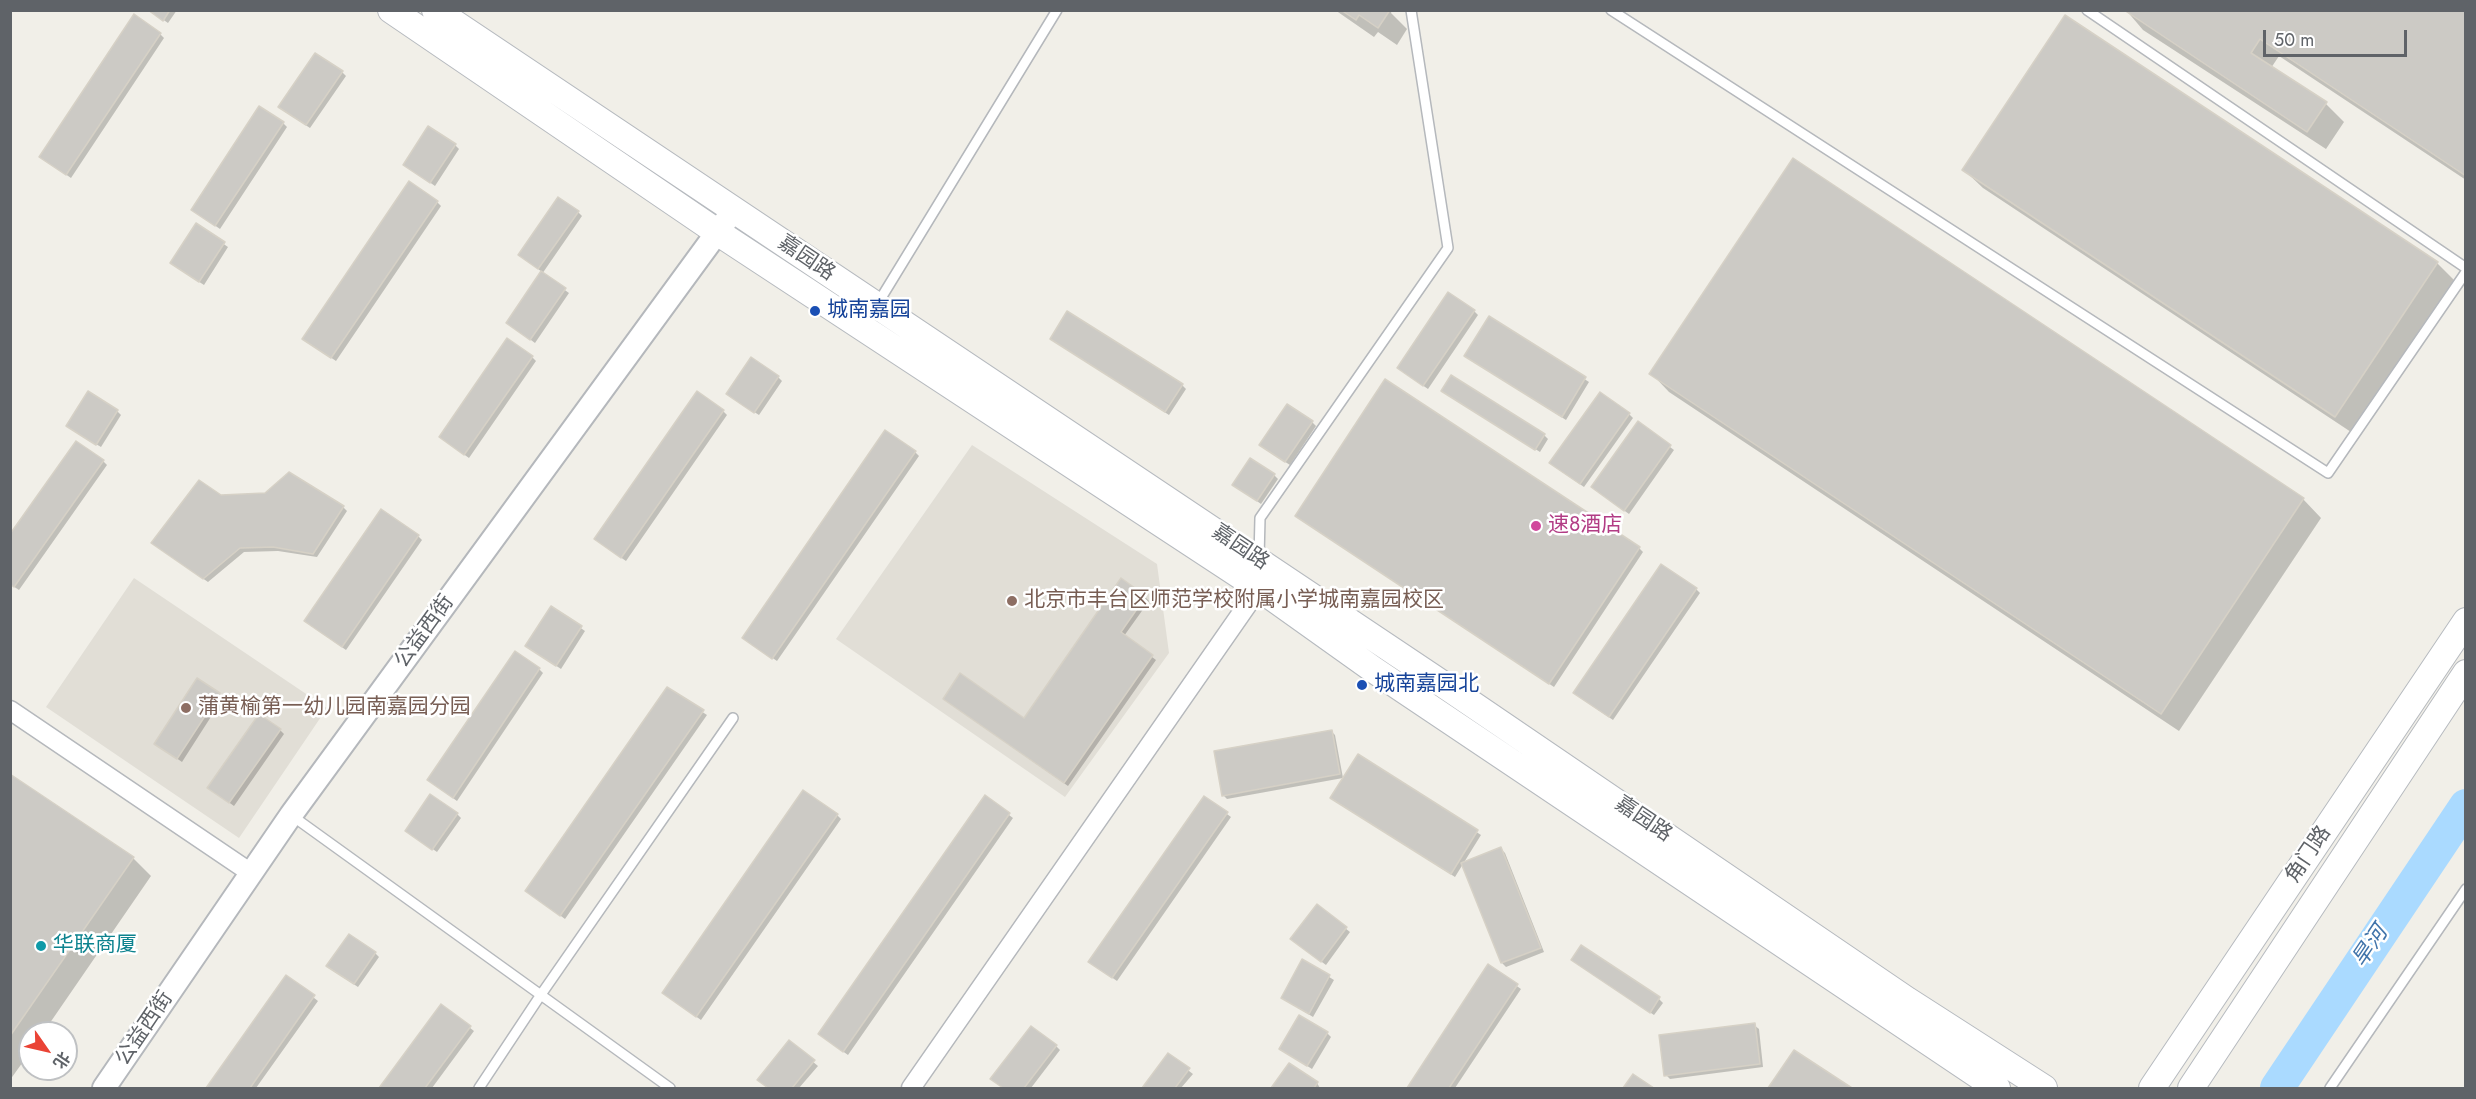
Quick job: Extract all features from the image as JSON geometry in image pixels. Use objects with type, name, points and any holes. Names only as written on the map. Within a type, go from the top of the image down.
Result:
[{"type":"main road","name":"嘉园路","points":[[391,10],[717,232],[869,317],[2044,1089]]},
{"type":"main road","name":"嘉园路","points":[[435,10],[733,210],[869,317]]},
{"type":"main road","name":"嘉园路","points":[[1259,575],[1384,676],[1997,1089]]},
{"type":"main road","name":"角门路","points":[[2152,1089],[2466,621]]},
{"type":"main road","name":"角门路","points":[[2191,1089],[2466,674]]},
{"type":"street","name":"公益西街","points":[[104,1089],[291,815],[733,210]]},
{"type":"street","points":[[911,1089],[1259,575]]},
{"type":"street","points":[[10,710],[251,873]]},
{"type":"lane","points":[[869,317],[1057,10]]},
{"type":"lane","points":[[1259,575],[1260,518],[1448,248],[1411,10]]},
{"type":"lane","points":[[1611,10],[2328,473],[2466,270],[2087,10]]},
{"type":"lane","points":[[479,1089],[540,996],[734,718]]},
{"type":"lane","points":[[291,815],[670,1089]]},
{"type":"lane","points":[[2330,1089],[2466,889]]},
{"type":"shaded area","name":"北京市丰台区师范学校附属小学城南嘉园校区","points":[[972,445],[1157,564],[1169,653],[1065,797],[836,639]]},
{"type":"shaded area","name":"蒲黄榆第一幼儿园南嘉园分园","points":[[134,578],[327,708],[239,838],[46,707]]},
{"type":"building","points":[[148,10],[170,10],[163,21]]},
{"type":"building","points":[[1341,10],[1390,10],[1378,28],[1359,15],[1356,20]]},
{"type":"building","points":[[2124,10],[2466,10],[2466,176],[2260,39],[2251,53],[2327,102],[2307,132]]},
{"type":"building","points":[[134,14],[161,33],[66,175],[39,157]]},
{"type":"building","points":[[2065,15],[2438,262],[2335,417],[1962,170]]},
{"type":"building","points":[[315,53],[343,71],[306,125],[278,107]]},
{"type":"building","points":[[259,106],[284,122],[215,226],[191,210]]},
{"type":"building","points":[[428,126],[456,144],[430,183],[403,165]]},
{"type":"building","points":[[1793,158],[2304,498],[2161,714],[1649,374]]},
{"type":"building","points":[[409,181],[438,201],[331,358],[302,339]]},
{"type":"building","points":[[558,197],[579,211],[538,269],[518,255]]},
{"type":"building","points":[[196,223],[225,242],[199,282],[170,263]]},
{"type":"building","points":[[541,271],[566,288],[530,340],[506,323]]},
{"type":"building","points":[[1448,292],[1475,310],[1423,386],[1397,368]]},
{"type":"building","points":[[1067,311],[1183,384],[1165,412],[1050,339]]},
{"type":"building","points":[[1489,316],[1586,377],[1562,417],[1464,356]]},
{"type":"building","points":[[507,338],[533,356],[464,455],[439,437]]},
{"type":"building","points":[[751,357],[779,376],[754,413],[726,394]]},
{"type":"building","points":[[1451,375],[1545,434],[1535,450],[1441,391]]},
{"type":"building","points":[[1385,379],[1640,547],[1549,684],[1295,516]]},
{"type":"building","points":[[88,391],[118,410],[96,445],[66,426]]},
{"type":"building","points":[[697,391],[724,410],[621,558],[594,539]]},
{"type":"building","points":[[1600,392],[1630,413],[1580,484],[1549,463]]},
{"type":"building","points":[[1287,404],[1313,421],[1285,462],[1259,445]]},
{"type":"building","points":[[1638,421],[1671,445],[1624,511],[1591,487]]},
{"type":"building","points":[[885,430],[916,451],[772,659],[742,638]]},
{"type":"building","points":[[76,441],[104,460],[14,587],[10,584],[10,534]]},
{"type":"building","points":[[1250,458],[1275,474],[1257,501],[1232,485]]},
{"type":"building","points":[[289,472],[344,506],[313,554],[273,547],[240,548],[203,579],[151,543],[199,480],[221,495],[265,493]]},
{"type":"building","points":[[381,509],[419,535],[342,647],[304,621]]},
{"type":"building","points":[[1661,564],[1697,588],[1609,717],[1573,693]]},
{"type":"building","points":[[1121,578],[1146,596],[1121,632],[1153,655],[1064,783],[943,699],[960,673],[1024,718]]},
{"type":"building","points":[[551,606],[582,626],[556,666],[525,646]]},
{"type":"building","points":[[515,651],[540,668],[453,798],[427,780]]},
{"type":"building","points":[[197,678],[220,693],[177,759],[154,744]]},
{"type":"building","points":[[667,687],[704,710],[560,916],[525,891]]},
{"type":"building","points":[[259,714],[281,729],[229,803],[207,788]]},
{"type":"building","points":[[1332,730],[1340,774],[1222,796],[1214,751]]},
{"type":"building","points":[[1358,754],[1478,830],[1451,874],[1330,798]]},
{"type":"building","name":"华联商厦","points":[[10,774],[134,857],[20,1021],[18,1021],[10,1036]]},
{"type":"building","points":[[803,790],[838,814],[696,1017],[662,993]]},
{"type":"building","points":[[430,794],[458,813],[432,850],[405,831]]},
{"type":"building","points":[[985,795],[1010,813],[843,1052],[818,1034]]},
{"type":"building","points":[[1204,796],[1228,812],[1112,978],[1088,962]]},
{"type":"building","points":[[1501,847],[1541,948],[1501,963],[1461,863]]},
{"type":"building","points":[[1317,904],[1347,927],[1321,962],[1290,939]]},
{"type":"building","points":[[349,934],[376,952],[354,984],[326,966]]},
{"type":"building","points":[[1581,945],[1660,997],[1650,1013],[1571,960]]},
{"type":"building","points":[[1302,959],[1330,975],[1309,1014],[1281,998]]},
{"type":"building","points":[[1488,964],[1518,984],[1449,1088],[1407,1088]]},
{"type":"building","points":[[286,975],[315,995],[250,1088],[206,1088]]},
{"type":"building","points":[[441,1004],[471,1026],[425,1088],[379,1088]]},
{"type":"building","points":[[1299,1015],[1328,1032],[1307,1066],[1279,1049]]},
{"type":"building","points":[[1755,1023],[1760,1064],[1664,1076],[1659,1035]]},
{"type":"building","points":[[1031,1026],[1057,1045],[1024,1088],[1003,1088],[990,1079]]},
{"type":"building","points":[[789,1040],[815,1060],[792,1088],[768,1088],[757,1080]]},
{"type":"building","points":[[1794,1050],[1852,1088],[1768,1088]]},
{"type":"building","points":[[1168,1053],[1190,1068],[1175,1088],[1142,1088]]},
{"type":"building","points":[[1289,1063],[1318,1082],[1314,1088],[1271,1088]]},
{"type":"building","points":[[1633,1074],[1654,1088],[1623,1088]]},
{"type":"waterway","name":"旱河","points":[[2277,1088],[2466,806]]},
{"type":"place","name":"城南嘉园","points":[[815,311]]},
{"type":"place","name":"速8酒店","points":[[1536,526]]},
{"type":"place","name":"北京市丰台区师范学校附属小学城南嘉园校区","points":[[1012,601]]},
{"type":"place","name":"城南嘉园北","points":[[1362,685]]},
{"type":"place","name":"蒲黄榆第一幼儿园南嘉园分园","points":[[186,708]]},
{"type":"place","name":"华联商厦","points":[[41,946]]}]
